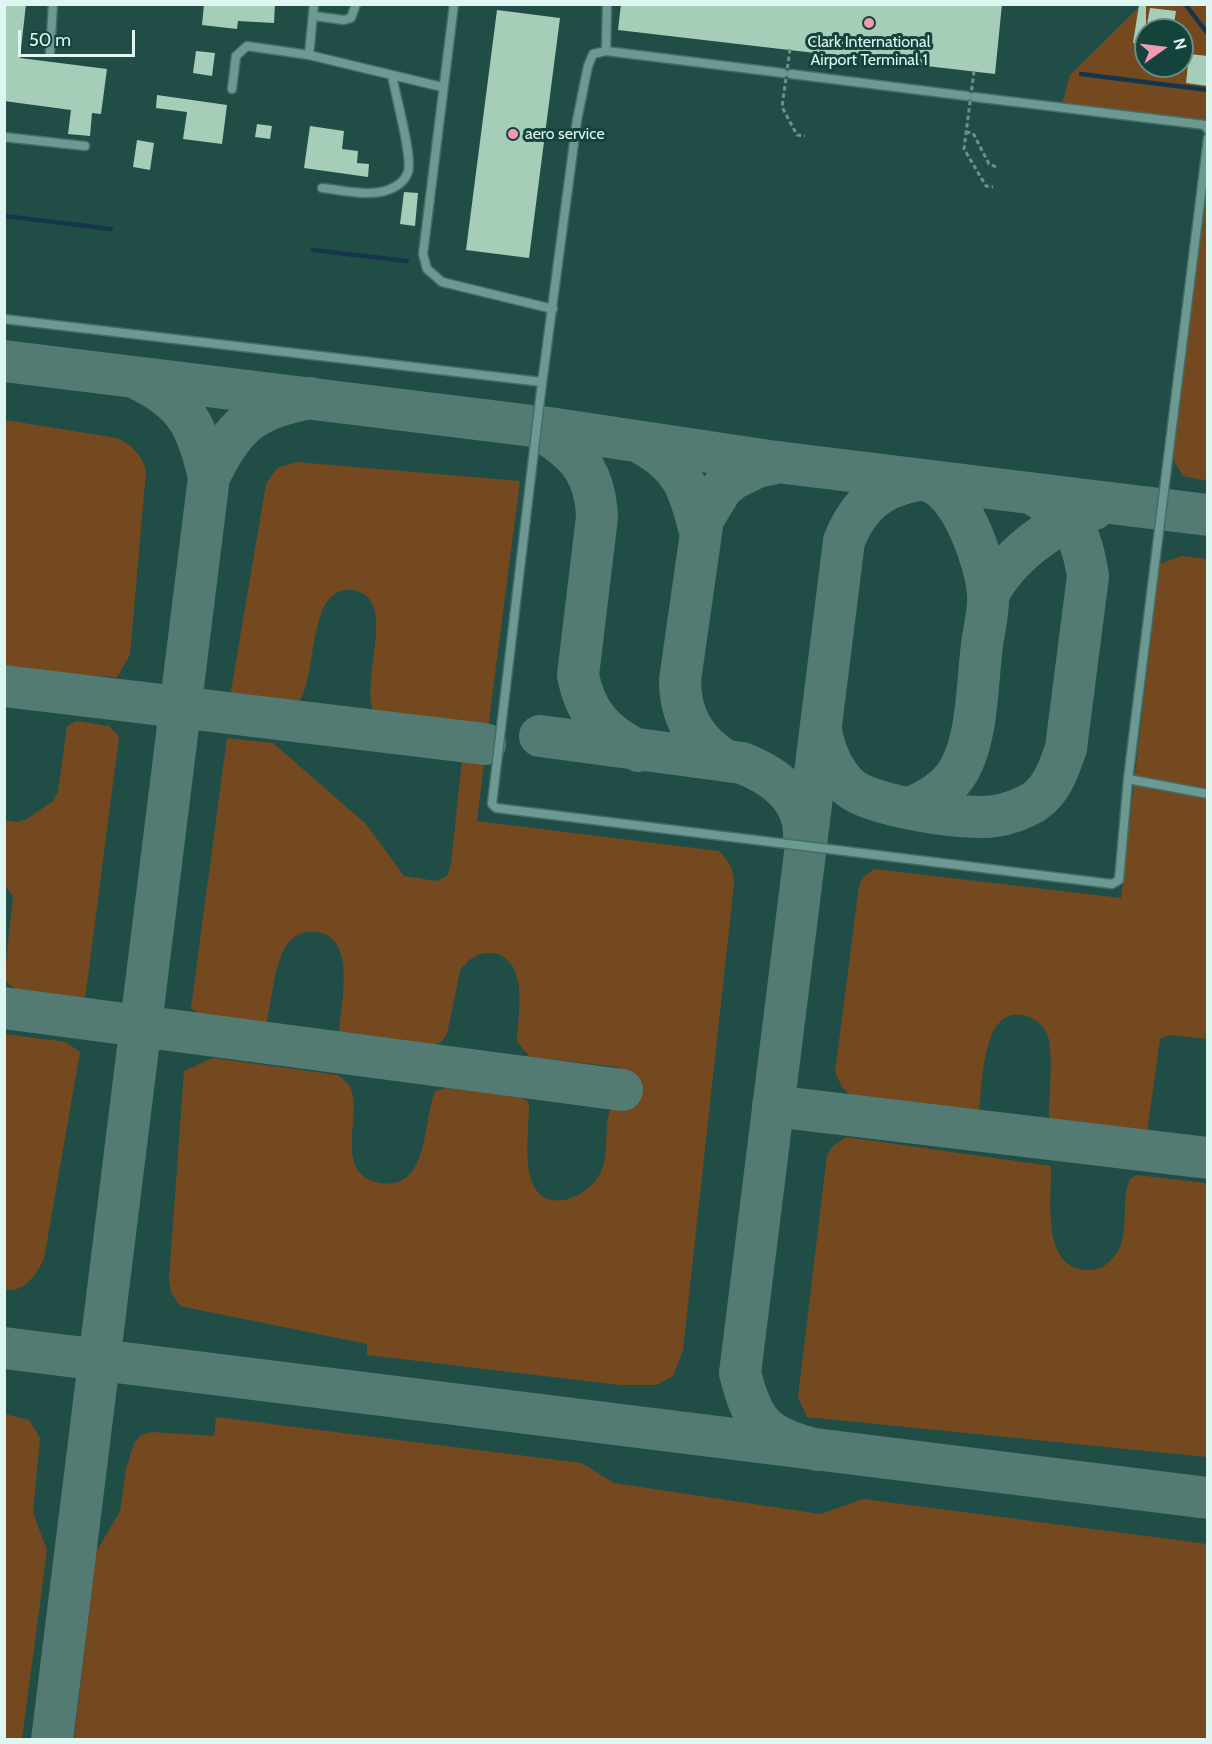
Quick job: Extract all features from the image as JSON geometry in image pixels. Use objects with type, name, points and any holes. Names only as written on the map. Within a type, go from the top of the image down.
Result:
[{"type":"lane","points":[[50,52],[53,4]]},
{"type":"lane","points":[[309,55],[314,4]]},
{"type":"lane","points":[[314,16],[344,20],[351,18],[356,4]]},
{"type":"lane","points":[[454,4],[423,254],[427,269],[442,282],[553,309]]},
{"type":"lane","points":[[606,51],[607,4]]},
{"type":"lane","points":[[232,89],[236,56],[247,46],[309,55],[442,87]]},
{"type":"lane","points":[[1208,130],[1205,125],[606,51],[593,54],[581,98],[543,382],[492,804],[496,808],[1112,884],[1119,880],[1128,779],[1208,138]]},
{"type":"lane","points":[[322,188],[367,193],[387,191],[403,181],[409,170],[407,149],[392,75]]},
{"type":"lane","points":[[4,137],[85,146]]},
{"type":"lane","points":[[4,319],[543,382]]},
{"type":"lane","points":[[1128,779],[1208,794]]},
{"type":"path","points":[[790,50],[783,108],[797,135],[806,136]]},
{"type":"path","points":[[974,71],[964,149],[986,186],[993,187]]},
{"type":"path","points":[[966,132],[973,134],[989,164],[999,168]]},
{"type":"shaded area","points":[[1141,5],[1207,5],[1207,121],[1062,104],[1070,75]]},
{"type":"shaded area","points":[[1207,179],[1207,481],[1183,476],[1171,456]]},
{"type":"shaded area","points":[[5,420],[117,438],[136,451],[142,460],[146,471],[130,655],[117,677],[5,671]]},
{"type":"shaded area","points":[[296,462],[520,481],[488,728],[375,715],[371,701],[371,684],[375,646],[375,611],[369,599],[354,590],[343,590],[331,597],[321,613],[305,688],[294,710],[249,704],[235,697],[231,691],[266,484],[277,468]]},
{"type":"shaded area","points":[[1182,556],[1207,559],[1207,1039],[1170,1035],[1160,1039],[1147,1133],[1049,1119],[1051,1059],[1048,1036],[1036,1020],[1014,1015],[1002,1020],[994,1031],[988,1046],[979,1110],[852,1097],[842,1087],[835,1072],[859,886],[863,877],[874,869],[1121,898],[1159,564]]},
{"type":"shaded area","points":[[76,721],[109,726],[119,737],[85,999],[19,992],[4,980],[13,897],[5,885],[5,820],[17,822],[25,820],[52,802],[58,792],[67,726]]},
{"type":"shaded area","points":[[227,738],[273,743],[366,824],[404,876],[436,881],[447,876],[451,864],[462,760],[484,762],[477,821],[719,851],[728,862],[734,884],[683,1350],[673,1376],[656,1385],[620,1385],[367,1355],[367,1344],[180,1306],[171,1292],[169,1279],[184,1071],[213,1058],[338,1075],[348,1084],[352,1092],[354,1104],[353,1159],[358,1170],[367,1178],[381,1183],[397,1183],[408,1176],[416,1165],[422,1151],[435,1091],[446,1088],[520,1097],[527,1101],[529,1107],[527,1151],[532,1181],[538,1192],[549,1199],[564,1200],[587,1189],[602,1170],[610,1110],[622,1090],[618,1067],[530,1057],[517,1042],[519,989],[517,976],[512,965],[503,957],[491,953],[473,958],[460,971],[447,1034],[441,1042],[432,1046],[339,1033],[344,970],[335,942],[325,934],[302,933],[286,945],[273,986],[266,1026],[205,1018],[191,1008]]},
{"type":"shaded area","points":[[5,1034],[66,1042],[80,1052],[44,1259],[29,1282],[12,1290],[4,1290]]},
{"type":"shaded area","points":[[846,1137],[1051,1166],[1052,1230],[1056,1246],[1063,1258],[1073,1267],[1089,1270],[1106,1265],[1113,1259],[1122,1243],[1127,1187],[1130,1179],[1136,1175],[1207,1183],[1207,1457],[807,1417],[798,1397],[827,1155],[833,1146]]},
{"type":"shaded area","points":[[5,1414],[29,1420],[40,1438],[33,1513],[47,1550],[22,1739],[5,1739]]},
{"type":"shaded area","points":[[216,1417],[582,1463],[614,1483],[820,1514],[864,1499],[1207,1544],[1207,1739],[74,1739],[96,1552],[120,1511],[126,1469],[134,1443],[141,1435],[151,1432],[214,1436]]},
{"type":"building","points":[[4,4],[26,4],[20,58],[107,69],[101,114],[92,113],[90,136],[68,134],[71,110],[4,101]]},
{"type":"building","points":[[204,4],[275,4],[274,23],[238,21],[237,29],[202,25]]},
{"type":"building","name":"Clark International Airport Terminal 1","points":[[621,4],[1002,4],[995,74],[618,30]]},
{"type":"building","points":[[1139,5],[1146,6],[1146,18],[1137,18]]},
{"type":"building","points":[[1150,8],[1176,11],[1175,18],[1148,18]]},
{"type":"building","name":"aero service","points":[[497,10],[560,18],[529,258],[466,250]]},
{"type":"building","points":[[196,51],[215,53],[212,76],[193,73]]},
{"type":"building","points":[[1194,55],[1208,56],[1208,86],[1186,83],[1187,78],[1194,78]]},
{"type":"building","points":[[157,95],[227,105],[222,144],[183,139],[187,112],[156,108]]},
{"type":"building","points":[[257,124],[272,126],[270,139],[255,137]]},
{"type":"building","points":[[310,126],[344,131],[342,149],[358,151],[357,163],[369,164],[368,177],[304,168]]},
{"type":"building","points":[[137,140],[154,143],[150,170],[133,167]]},
{"type":"building","points":[[404,192],[418,193],[415,226],[400,224]]},
{"type":"waterway","points":[[1185,4],[1208,34]]},
{"type":"waterway","points":[[1081,74],[1208,90]]},
{"type":"waterway","points":[[4,216],[111,229]]},
{"type":"waterway","points":[[313,250],[407,261]]},
{"type":"taxiway","points":[[4,361],[549,428],[769,461],[1208,515]]},
{"type":"taxiway","points":[[138,379],[168,397],[187,418],[200,444],[209,477]]},
{"type":"taxiway","points":[[52,1740],[209,477],[227,444],[248,422],[274,407],[311,398]]},
{"type":"taxiway","points":[[538,428],[563,445],[581,463],[592,486],[595,500],[597,517],[578,675],[581,688],[591,711],[606,730],[639,751]]},
{"type":"taxiway","points":[[643,444],[666,460],[682,478],[699,528]]},
{"type":"taxiway","points":[[726,761],[715,754],[691,727],[681,693],[680,680],[703,519],[722,488],[733,479],[757,467],[776,463]]},
{"type":"taxiway","points":[[817,1450],[785,1440],[764,1426],[750,1405],[740,1373],[844,541],[853,522],[872,500],[889,489],[921,480],[935,484],[959,508],[982,564],[988,601],[976,709],[965,757],[955,777],[944,788],[910,808]]},
{"type":"taxiway","points":[[821,731],[838,775],[849,787],[876,800],[942,814],[982,817],[1010,813],[1041,797],[1055,778],[1066,748],[1088,576],[1082,547],[1072,526],[1056,509],[1031,493]]},
{"type":"taxiway","points":[[988,595],[1007,567],[1033,543],[1063,523],[1094,509]]},
{"type":"taxiway","points":[[4,686],[485,744]]},
{"type":"taxiway","points":[[540,736],[742,763],[766,775],[786,790],[800,811],[804,838]]},
{"type":"taxiway","points":[[4,1008],[622,1090]]},
{"type":"taxiway","points":[[773,1106],[1208,1158]]},
{"type":"taxiway","points":[[4,1348],[1208,1498]]},
{"type":"place","name":"Clark International Airport Terminal 1","points":[[869,23]]},
{"type":"place","name":"aero service","points":[[513,134]]}]
